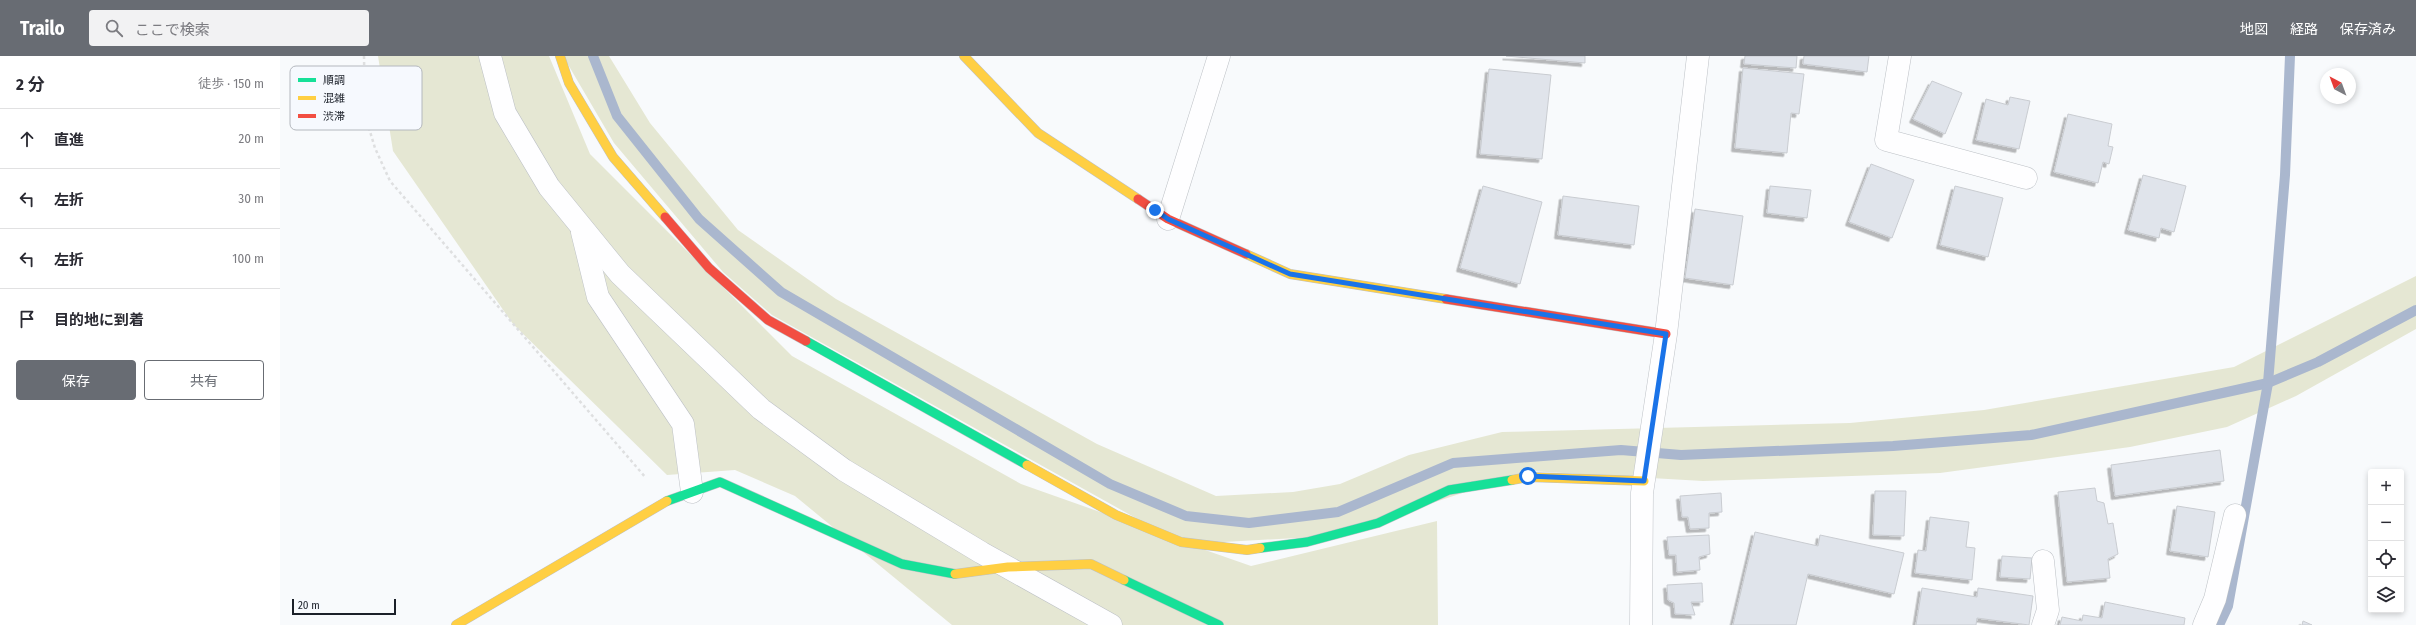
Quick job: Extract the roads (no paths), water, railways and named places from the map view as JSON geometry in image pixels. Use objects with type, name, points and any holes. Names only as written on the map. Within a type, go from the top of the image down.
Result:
[{"type":"street","points":[[490,56],[505,113],[549,187],[620,274],[761,409],[844,470],[1008,567],[1111,625]]},
{"type":"street","points":[[560,56],[569,83],[613,157],[709,268],[768,320],[1116,515],[1181,542],[1247,550],[1306,542],[1378,523],[1449,490],[1528,476],[1644,481]]},
{"type":"street","points":[[964,56],[1038,133],[1168,219],[1290,274],[1666,334]]},
{"type":"street","points":[[1168,219],[1219,56]]},
{"type":"street","points":[[1641,625],[1642,493],[1666,334],[1698,56]]},
{"type":"street","points":[[1900,56],[1886,140],[2026,178]]},
{"type":"street","points":[[581,226],[598,297],[683,424],[692,492]]},
{"type":"street","points":[[456,625],[666,501],[720,482],[902,564],[958,574],[1008,567],[1091,564],[1218,625]]},
{"type":"street","points":[[2204,625],[2215,599],[2234,515]]},
{"type":"street","points":[[2043,561],[2048,610],[2043,625]]},
{"type":"waterway","points":[[593,56],[617,116],[699,219],[781,292],[1110,484],[1186,516],[1249,523],[1338,512],[1453,463],[1621,450],[1681,455],[1893,446],[2031,435],[2268,383],[2318,362],[2416,310]]},
{"type":"waterway","points":[[2219,625],[2228,606],[2268,383],[2285,175],[2290,56]]}]
